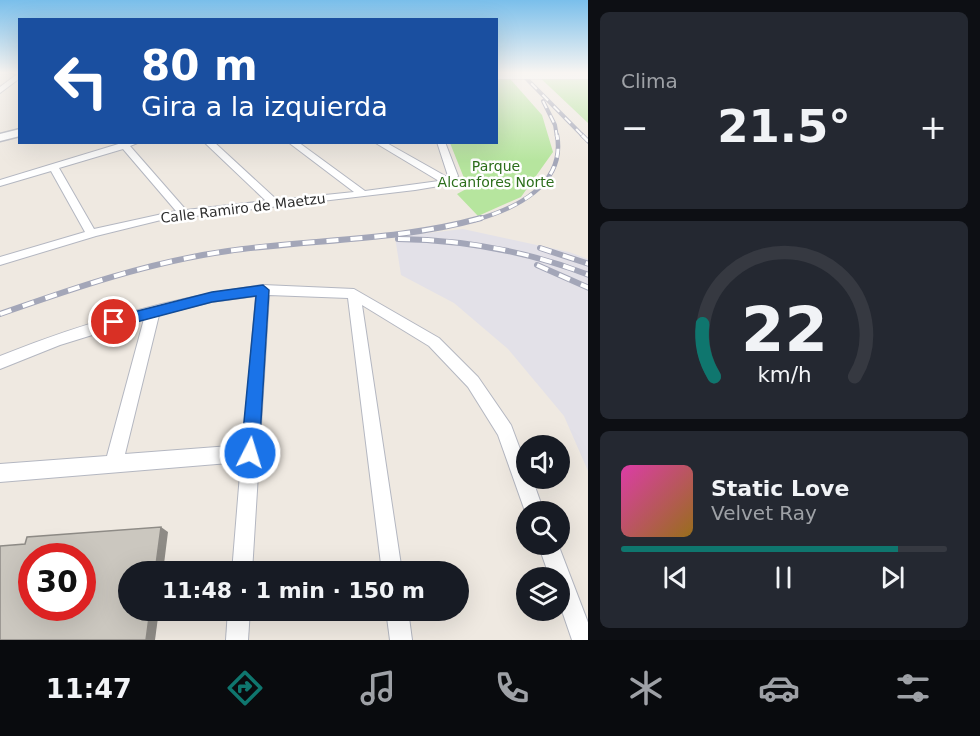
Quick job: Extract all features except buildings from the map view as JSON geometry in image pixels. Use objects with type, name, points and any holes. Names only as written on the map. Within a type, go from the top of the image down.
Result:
[{"type":"street","points":[[0,138],[18,133]]},
{"type":"street","points":[[0,183],[130,144]]},
{"type":"street","points":[[210,144],[275,203]]},
{"type":"street","points":[[295,144],[362,193]]},
{"type":"street","points":[[382,144],[450,179]]},
{"type":"street","points":[[441,144],[450,179]]},
{"type":"street","points":[[125,146],[183,213]]},
{"type":"street","points":[[53,166],[91,233]]},
{"type":"street","name":"Calle Ramiro de Maetzu","points":[[0,261],[91,233],[183,213],[401,190],[450,179]]},
{"type":"street","points":[[243,561],[263,290]]},
{"type":"street","points":[[0,363],[56,340],[153,311],[212,297],[263,290],[354,294],[434,342],[473,382],[505,431],[531,501]]},
{"type":"street","points":[[354,294],[390,561]]},
{"type":"street","points":[[114,462],[153,311]]},
{"type":"street","points":[[0,473],[114,462],[250,453]]},
{"type":"street","points":[[552,555],[583,640]]},
{"type":"street","points":[[237,640],[238,621]]},
{"type":"street","points":[[398,621],[401,640]]},
{"type":"shaded area","points":[[463,229],[569,252],[588,259],[588,471],[564,416],[508,349],[454,303],[401,275],[395,237]]},
{"type":"green space","name":"Parque Alcanfores Norte","points":[[498,102],[530,102],[542,115],[553,152],[521,197],[478,216],[457,194],[468,188],[450,144],[498,144]]},
{"type":"green space","points":[[566,102],[588,102],[588,123]]},
{"type":"railway","points":[[543,102],[555,125],[557,137]]},
{"type":"railway","points":[[549,102],[584,137]]},
{"type":"railway","points":[[481,218],[521,201],[546,181],[554,168],[558,153],[557,135]]},
{"type":"railway","points":[[584,137],[588,141]]},
{"type":"railway","points":[[0,314],[112,277],[199,256],[259,247],[419,231],[481,218]]},
{"type":"railway","points":[[475,220],[481,218]]},
{"type":"railway","points":[[398,239],[495,248],[542,259],[588,275]]},
{"type":"railway","points":[[540,248],[588,264]]},
{"type":"railway","points":[[537,265],[588,288]]},
{"type":"route","points":[[114,322],[212,297],[263,290],[250,453]]}]
